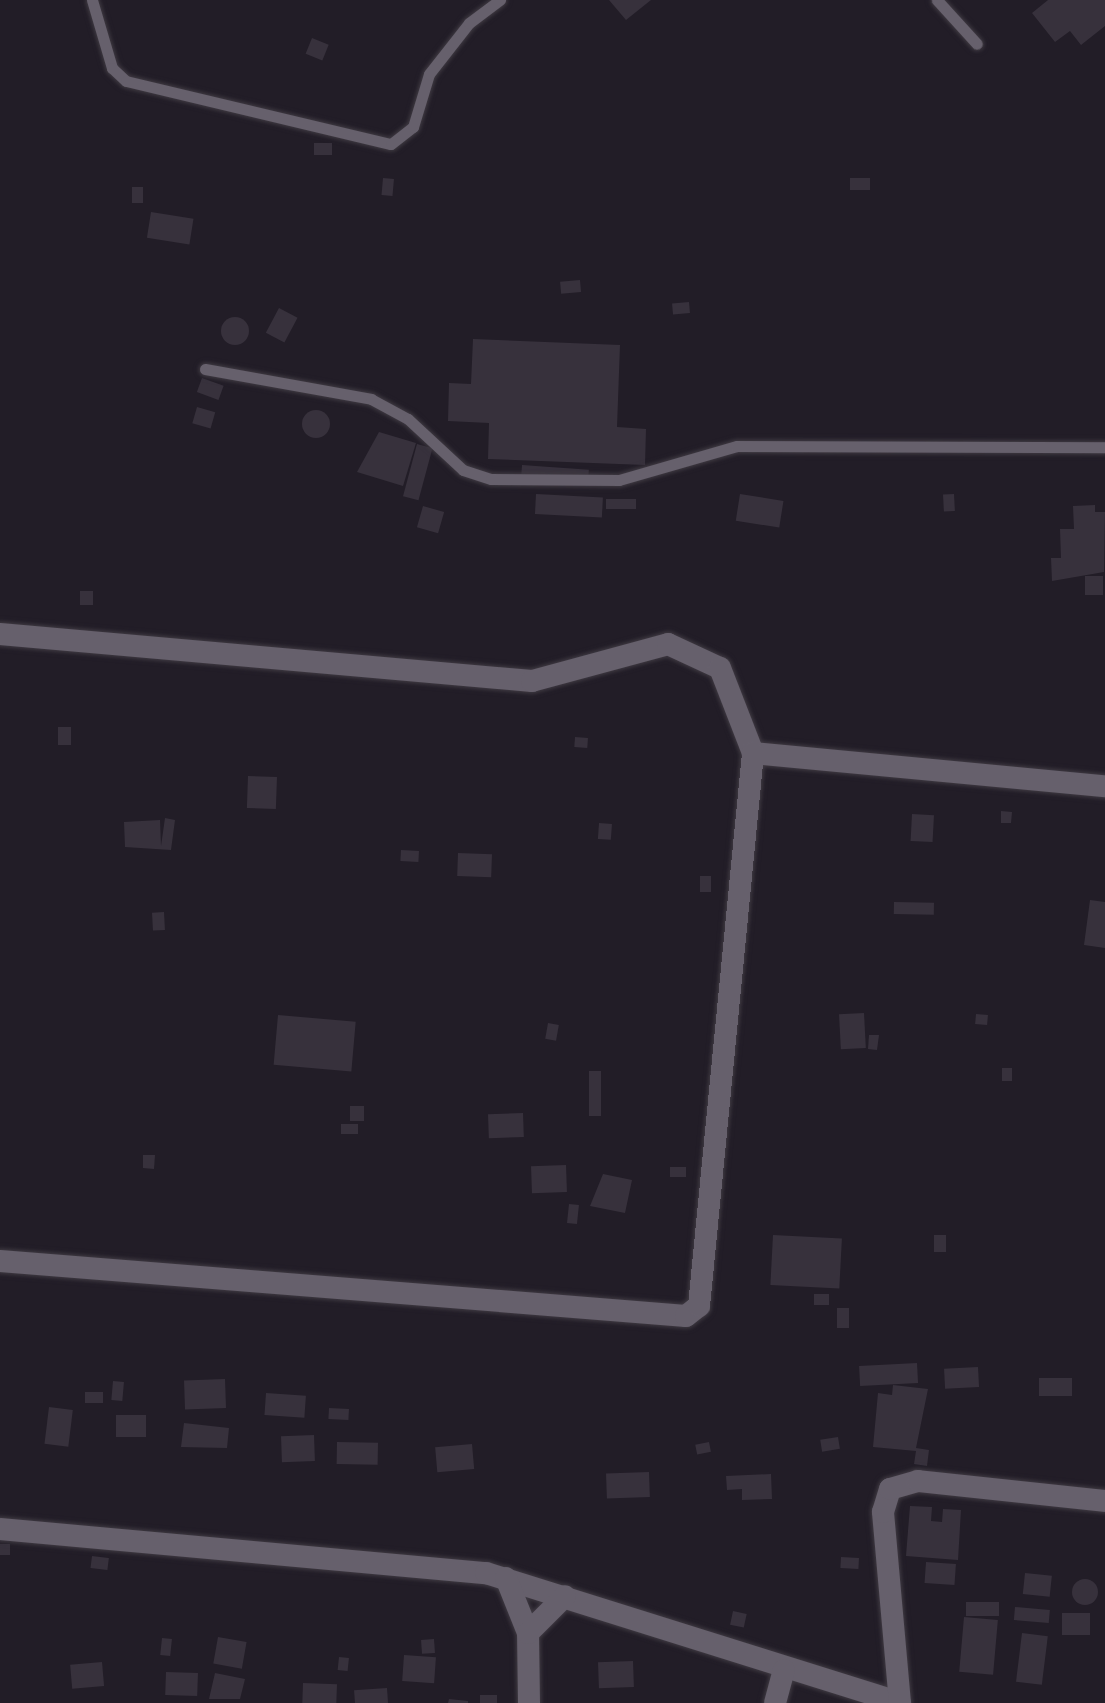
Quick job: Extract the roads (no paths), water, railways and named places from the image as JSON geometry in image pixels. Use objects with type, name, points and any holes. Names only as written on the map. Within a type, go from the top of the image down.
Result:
[{"type":"street","points":[[0,634],[532,681],[668,644],[720,668],[753,753],[699,1306],[686,1316],[0,1261]]},
{"type":"street","points":[[753,753],[1105,786]]},
{"type":"street","points":[[0,1529],[506,1578],[784,1670],[900,1703],[883,1512],[890,1489],[918,1481],[1105,1501]]},
{"type":"street","points":[[506,1578],[528,1633],[529,1703]]},
{"type":"street","points":[[528,1633],[565,1596]]},
{"type":"street","points":[[775,1703],[784,1670]]},
{"type":"lane","points":[[92,0],[112,68],[126,81],[391,144],[413,127],[429,74],[469,23],[500,0]]},
{"type":"lane","points":[[937,0],[977,44]]},
{"type":"lane","points":[[205,369],[371,399],[408,419],[463,470],[491,479],[619,480],[737,446],[1105,447]]}]
